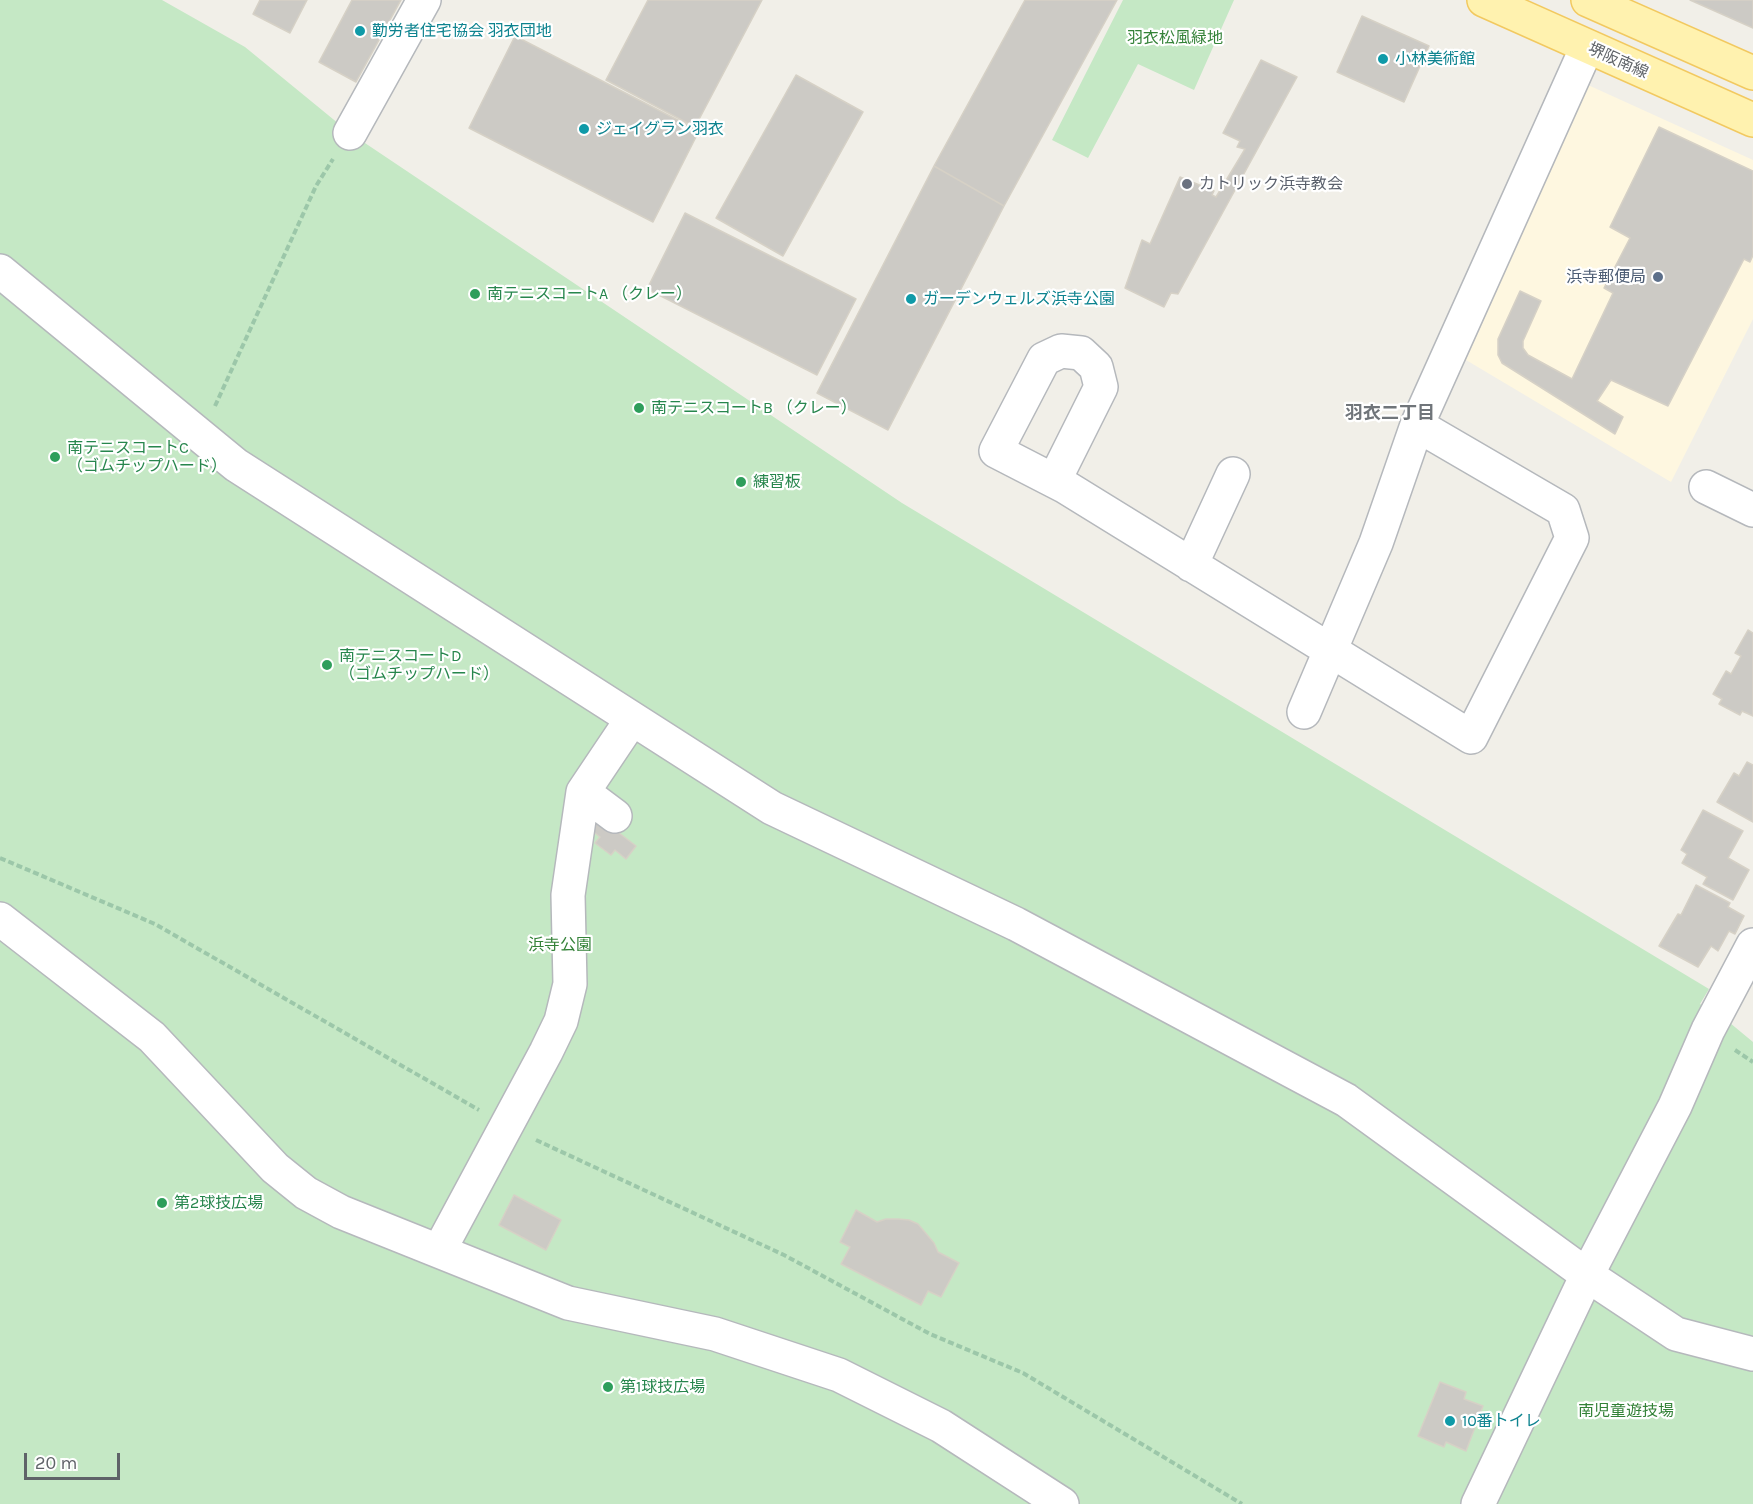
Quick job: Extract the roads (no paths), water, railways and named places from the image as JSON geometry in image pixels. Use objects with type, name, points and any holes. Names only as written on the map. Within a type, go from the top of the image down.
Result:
[{"type":"main road","name":"堺阪南線","points":[[1484,0],[1753,120]]},
{"type":"main road","points":[[1588,0],[1753,73]]},
{"type":"street","points":[[350,133],[424,0]]},
{"type":"street","points":[[1304,712],[1376,543],[1417,425],[1587,46]]},
{"type":"street","points":[[0,270],[236,465],[772,808],[1016,924],[1346,1100],[1587,1275],[1676,1334],[1753,1354]]},
{"type":"street","points":[[1054,481],[1471,737],[1572,538],[1563,510],[1417,425]]},
{"type":"street","points":[[1191,565],[1233,474]]},
{"type":"street","points":[[1706,487],[1753,510]]},
{"type":"street","points":[[439,1251],[561,1021],[570,984],[568,895],[583,792],[632,719]]},
{"type":"street","points":[[583,792],[615,816]]},
{"type":"street","points":[[0,919],[152,1037],[275,1168],[306,1193],[341,1212],[568,1303],[715,1334],[839,1375],[941,1426],[1062,1504]]},
{"type":"street","points":[[1478,1504],[1587,1275],[1675,1106],[1708,1030],[1753,945]]},
{"type":"place","name":"勤労者住宅協会 羽衣団地","points":[[360,31]]},
{"type":"place","name":"小林美術館","points":[[1383,59]]},
{"type":"place","name":"ジェイグラン羽衣","points":[[584,129]]},
{"type":"place","name":"カトリック浜寺教会","points":[[1187,184]]},
{"type":"place","name":"浜寺郵便局","points":[[1658,277]]},
{"type":"place","name":"南テニスコートA （クレー）","points":[[475,294]]},
{"type":"place","name":"ガーデンウェルズ浜寺公園","points":[[911,299]]},
{"type":"place","name":"南テニスコートB （クレー）","points":[[639,408]]},
{"type":"place","name":"南テニスコートC （ゴムチップハード）","points":[[55,457]]},
{"type":"place","name":"練習板","points":[[741,482]]},
{"type":"place","name":"南テニスコートD （ゴムチップハード）","points":[[327,665]]},
{"type":"place","name":"第2球技広場","points":[[162,1203]]},
{"type":"place","name":"第1球技広場","points":[[608,1387]]},
{"type":"place","name":"10番トイレ","points":[[1450,1421]]},
{"type":"district","name":"羽衣二丁目","points":[[1390,414]]},
{"type":"park label","name":"羽衣松風緑地","points":[[1175,38]]},
{"type":"park label","name":"浜寺公園","points":[[560,945]]},
{"type":"park label","name":"南児童遊技場","points":[[1626,1411]]}]
